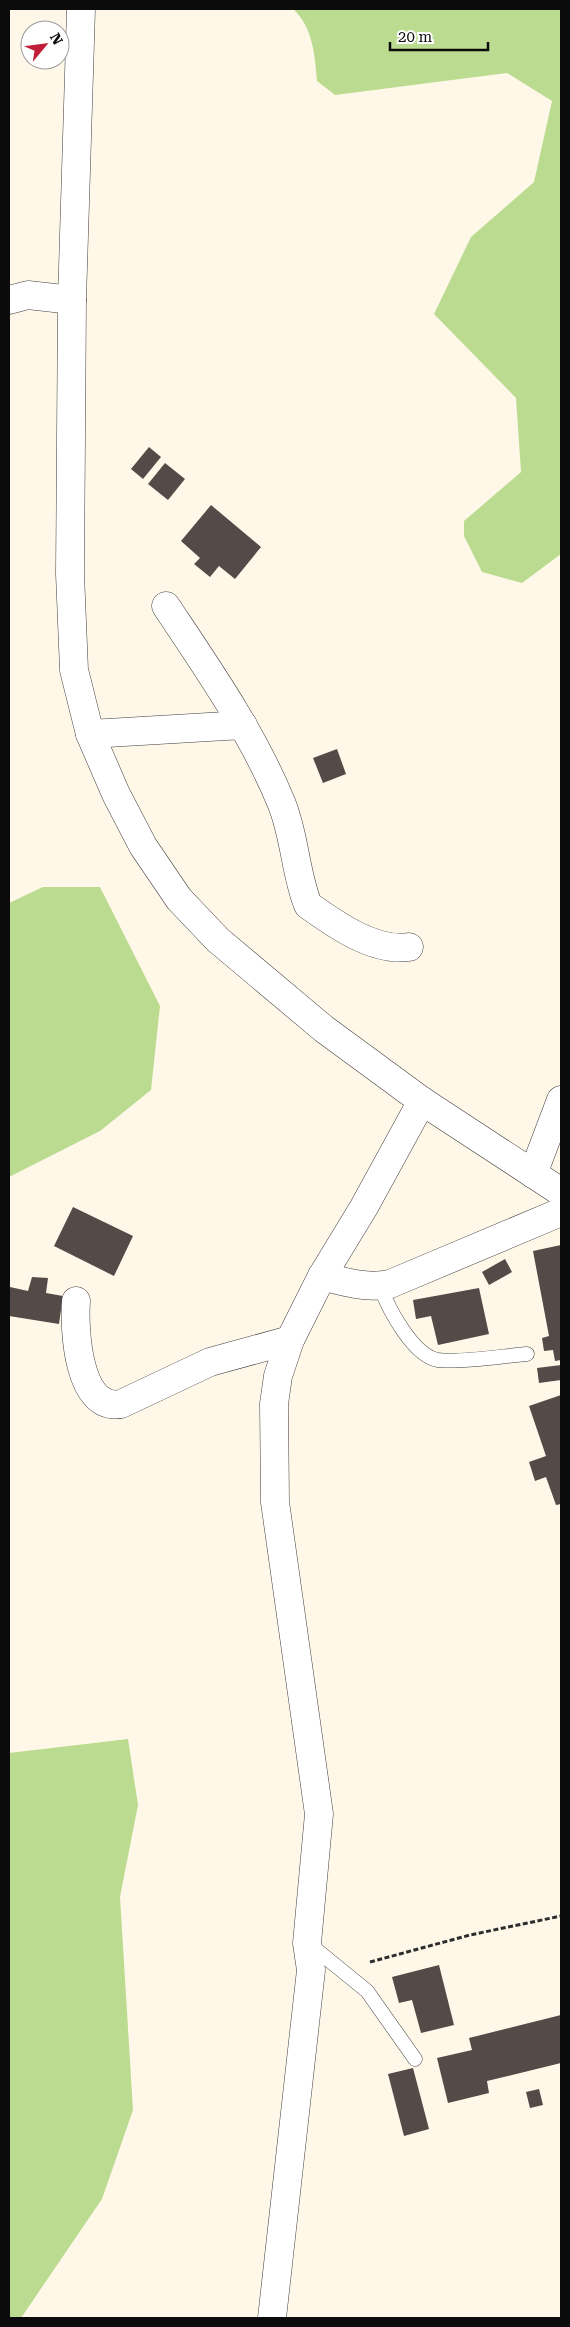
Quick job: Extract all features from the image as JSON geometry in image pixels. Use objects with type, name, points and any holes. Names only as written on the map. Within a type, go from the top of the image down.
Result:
[{"type":"street","points":[[81,9],[72,300],[70,574],[74,670],[90,734],[116,794],[143,846],[179,899],[218,940],[324,1029],[422,1101],[561,1192]]},
{"type":"street","points":[[9,300],[28,295],[72,300]]},
{"type":"street","points":[[166,606],[243,725],[282,804],[308,905],[365,939],[394,949],[408,947]]},
{"type":"street","points":[[90,734],[243,725]]},
{"type":"street","points":[[533,1174],[561,1100]]},
{"type":"street","points":[[272,2318],[311,1970],[308,1943],[319,1814],[275,1502],[273,1460],[274,1404],[278,1376],[290,1340],[322,1276],[364,1207],[422,1101]]},
{"type":"street","points":[[322,1276],[350,1283],[380,1286],[390,1284],[561,1212]]},
{"type":"street","points":[[76,1302],[74,1323],[77,1352],[92,1390],[101,1402],[111,1406],[121,1404],[210,1362],[290,1340]]},
{"type":"lane","points":[[380,1286],[388,1307],[413,1345],[436,1360],[527,1354]]},
{"type":"lane","points":[[308,1943],[367,1991],[415,2059]]},
{"type":"path","points":[[340,1970],[470,1935],[561,1916]]},
{"type":"green space","points":[[293,9],[561,9],[561,554],[522,583],[482,572],[464,536],[464,521],[521,472],[516,398],[434,314],[471,237],[534,182],[552,101],[507,73],[335,95],[317,81],[314,52],[309,33],[300,16]]},
{"type":"green space","points":[[43,887],[100,887],[160,1006],[151,1090],[100,1131],[9,1177],[9,903]]},
{"type":"green space","points":[[128,1739],[138,1805],[120,1897],[133,2110],[102,2199],[21,2318],[9,2318],[9,1753]]},
{"type":"building","points":[[149,447],[161,457],[143,479],[131,469]]},
{"type":"building","points":[[165,463],[185,479],[168,500],[148,484]]},
{"type":"building","points":[[211,505],[261,547],[235,579],[219,566],[210,577],[194,564],[200,558],[181,541]]},
{"type":"building","points":[[337,749],[346,774],[323,783],[313,758]]},
{"type":"building","points":[[73,1207],[133,1236],[114,1276],[54,1246]]},
{"type":"building","points":[[561,1245],[561,1360],[555,1361],[553,1350],[544,1351],[542,1338],[549,1336],[533,1251]]},
{"type":"building","points":[[505,1259],[512,1272],[489,1285],[482,1272]]},
{"type":"building","points":[[32,1277],[48,1278],[46,1293],[63,1296],[59,1324],[9,1316],[10,1287],[28,1291]]},
{"type":"building","points":[[479,1288],[489,1334],[438,1345],[431,1316],[416,1319],[413,1300]]},
{"type":"building","points":[[561,1365],[561,1380],[539,1383],[537,1368]]},
{"type":"building","points":[[561,1395],[561,1504],[556,1505],[546,1477],[535,1481],[529,1462],[546,1456],[529,1406]]},
{"type":"building","points":[[439,1965],[454,2025],[421,2033],[412,2000],[399,2003],[392,1977]]},
{"type":"building","points":[[561,2015],[561,2063],[487,2081],[489,2093],[448,2103],[437,2058],[472,2050],[469,2038]]},
{"type":"building","points":[[413,2068],[429,2129],[404,2136],[388,2074]]},
{"type":"building","points":[[539,2089],[543,2105],[530,2108],[526,2092]]}]
